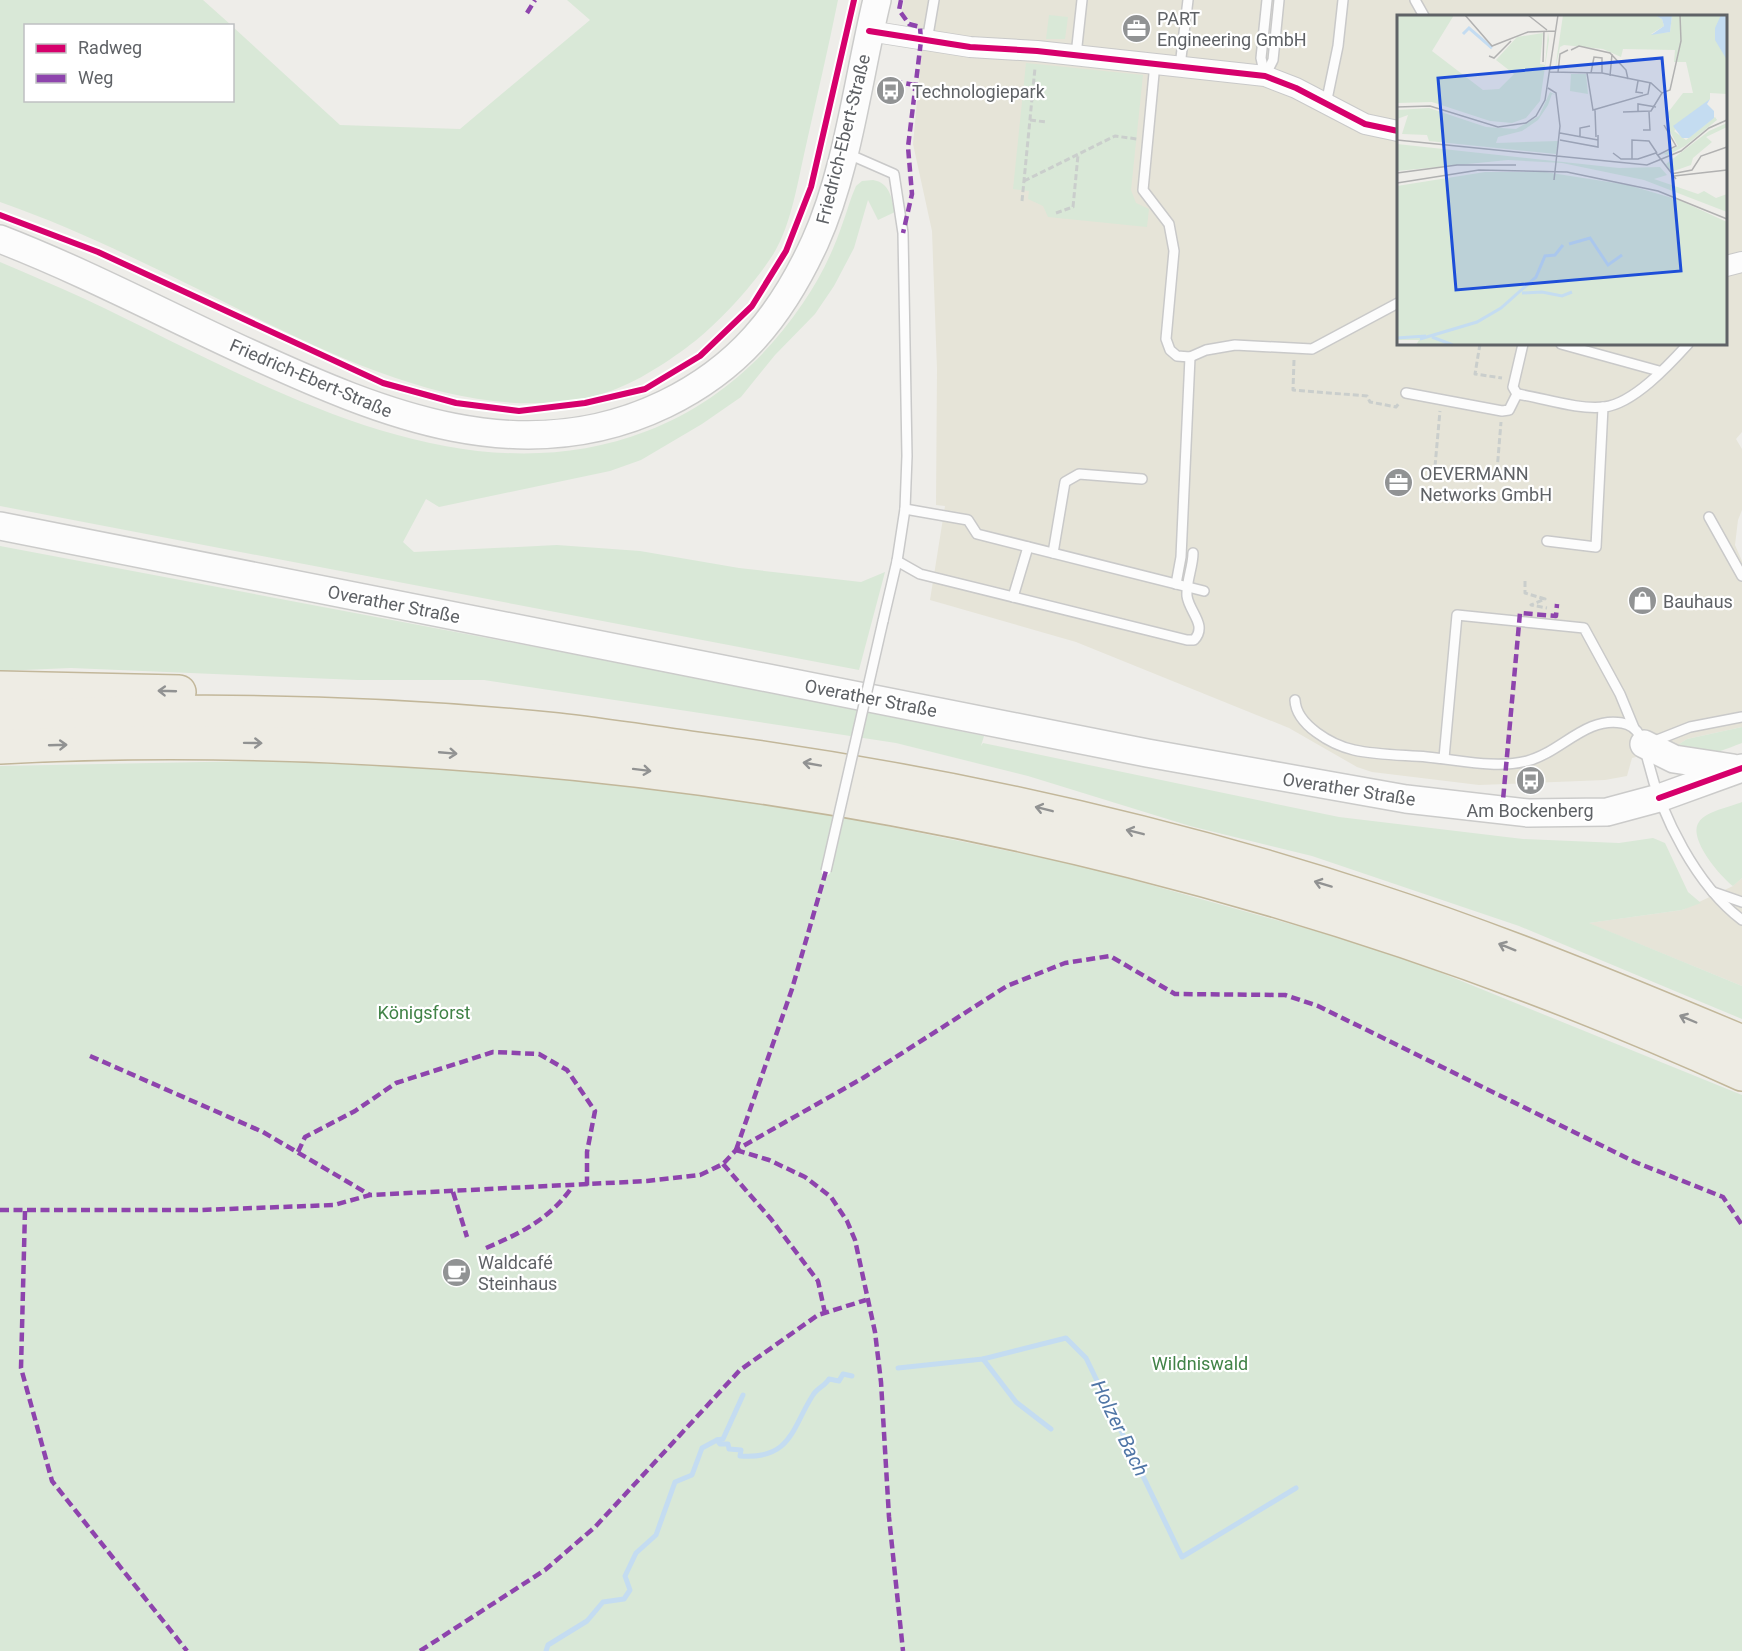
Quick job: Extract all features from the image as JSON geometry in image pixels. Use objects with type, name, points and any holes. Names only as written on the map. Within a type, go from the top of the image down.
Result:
[{"type":"highway","points":[[0,688],[208,693],[418,705],[487,714],[559,730]]},
{"type":"highway","points":[[0,718],[140,713],[393,718],[559,730],[795,761],[884,776],[1017,802],[1137,832],[1372,899],[1466,932],[1742,1042]]},
{"type":"highway","points":[[0,747],[151,742],[389,748],[623,768],[825,795],[1095,850],[1288,904],[1496,974],[1619,1022],[1742,1074]]},
{"type":"main road","name":"Friedrich-Ebert-Straße","points":[[0,239],[355,400],[457,430],[518,435],[553,435],[590,430],[649,412],[700,384],[731,363],[769,323],[786,299],[815,242],[829,205],[877,0]]},
{"type":"main road","name":"Overather Straße","points":[[0,526],[1356,792],[1471,807],[1549,814],[1606,812],[1659,798],[1741,769]]},
{"type":"main road","points":[[1639,736],[1674,759],[1741,769]]},
{"type":"street","points":[[870,32],[927,41],[1265,76],[1365,124],[1397,131]]},
{"type":"street","points":[[1727,266],[1742,262]]},
{"type":"lane","points":[[927,41],[934,0]]},
{"type":"lane","points":[[1076,55],[1082,0]]},
{"type":"lane","points":[[1180,66],[1188,0]]},
{"type":"lane","points":[[1265,76],[1261,58],[1267,0]]},
{"type":"lane","points":[[1265,76],[1273,60],[1279,0]]},
{"type":"lane","points":[[1326,104],[1338,46],[1343,0]]},
{"type":"lane","points":[[1415,0],[1423,15]]},
{"type":"lane","points":[[1155,63],[1143,190],[1169,224],[1174,251],[1166,339],[1170,350],[1177,356],[1190,357],[1206,350],[1235,345],[1312,349],[1397,304]]},
{"type":"lane","points":[[826,871],[897,561],[905,509],[907,456],[903,233],[899,196],[894,174],[843,151]]},
{"type":"lane","points":[[1517,394],[1513,387],[1522,345]]},
{"type":"lane","points":[[1565,345],[1659,371]]},
{"type":"lane","points":[[1517,394],[1603,407],[1618,404],[1635,395],[1687,345]]},
{"type":"lane","points":[[1176,584],[1181,557],[1190,357]]},
{"type":"lane","points":[[1406,393],[1502,411],[1509,410],[1517,394]]},
{"type":"lane","points":[[1547,541],[1596,547],[1603,407]]},
{"type":"lane","points":[[1053,553],[1065,482],[1079,474],[1142,479]]},
{"type":"lane","points":[[905,509],[968,519],[977,534],[1204,591]]},
{"type":"lane","points":[[1709,517],[1742,576]]},
{"type":"lane","points":[[1013,597],[1028,547]]},
{"type":"lane","points":[[897,561],[906,569],[920,574],[1194,640],[1199,634],[1200,627],[1187,598],[1193,553]]},
{"type":"lane","points":[[1444,758],[1457,615],[1584,628],[1620,694],[1639,736],[1659,798],[1675,831],[1711,891],[1740,917]]},
{"type":"lane","points":[[1295,700],[1296,708],[1305,722],[1317,732],[1353,750],[1488,763],[1517,763],[1533,759],[1591,726],[1606,722],[1620,722],[1639,736],[1742,717]]},
{"type":"lane","points":[[1711,891],[1742,902]]},
{"type":"path","points":[[1022,201],[1037,51]]},
{"type":"path","points":[[1030,120],[1046,122]]},
{"type":"path","points":[[1023,181],[1115,136],[1138,139]]},
{"type":"path","points":[[1056,213],[1073,207],[1078,155]]},
{"type":"path","points":[[1480,345],[1476,375],[1490,376]]},
{"type":"path","points":[[1294,349],[1293,390],[1367,396],[1370,402],[1396,407],[1406,393]]},
{"type":"path","points":[[1435,466],[1441,400]]},
{"type":"path","points":[[1497,471],[1502,411]]},
{"type":"path","points":[[1525,581],[1525,593],[1545,599],[1531,605],[1547,608]]},
{"type":"shaded area","points":[[904,0],[1742,0],[1742,432],[1736,439],[1742,449],[1742,510],[1738,520],[1735,545],[1742,561],[1742,727],[1687,739],[1675,747],[1632,758],[1627,776],[1605,780],[1479,785],[1372,772],[1357,767],[1289,728],[1076,642],[930,600],[945,506],[936,505],[937,369],[932,231],[913,144],[922,48],[915,23],[905,17],[902,12]]},
{"type":"shaded area","points":[[1742,878],[1742,986],[1588,923],[1682,910],[1733,886]]},
{"type":"green space","points":[[0,0],[203,0],[230,24],[24,24],[24,102],[234,102],[234,28],[340,125],[460,129],[590,20],[567,0],[838,0],[793,203],[774,253],[722,317],[686,348],[629,384],[590,397],[541,403],[492,401],[442,392],[393,377],[297,337],[80,233],[0,202]]},
{"type":"green space","points":[[1049,15],[1068,17],[1065,39],[1046,39]]},
{"type":"green space","points":[[1026,63],[1143,75],[1131,190],[1136,203],[1149,209],[1147,227],[1048,217],[1043,206],[1028,199],[1029,191],[1013,189]]},
{"type":"green space","points":[[873,180],[886,187],[895,212],[878,220],[868,200],[854,248],[834,286],[815,314],[775,355],[741,397],[702,424],[641,460],[610,471],[439,507],[426,499],[403,542],[414,552],[557,545],[640,551],[739,568],[861,582],[885,572],[859,670],[0,506],[0,262],[85,299],[218,364],[358,423],[430,443],[502,453],[575,450],[647,431],[671,421],[715,395],[754,362],[788,324],[815,285],[834,245],[856,186],[862,181]]},
{"type":"green space","points":[[0,546],[742,686],[984,736],[981,746],[983,743],[1339,817],[1523,839],[1619,843],[1653,838],[1665,843],[1688,892],[1701,903],[1682,910],[1589,923],[1742,986],[1742,1019],[1519,926],[1312,856],[1190,826],[1028,776],[896,743],[484,680],[358,680],[71,668],[0,671]]},
{"type":"green space","points":[[1742,727],[1742,743],[1716,752],[1702,754],[1675,747],[1687,739]]},
{"type":"green space","points":[[303,760],[517,771],[759,800],[1087,867],[1390,952],[1742,1095],[1742,1651],[0,1651],[0,766]]},
{"type":"green space","points":[[1742,802],[1742,878],[1733,886],[1707,857],[1701,847],[1697,829],[1699,822],[1707,815]]},
{"type":"waterway","name":"Holzer Bach","points":[[898,1368],[983,1359],[1066,1338],[1086,1358],[1182,1557],[1296,1488]]},
{"type":"waterway","points":[[983,1359],[1016,1402],[1051,1429]]},
{"type":"waterway","name":"Holzer Bach","points":[[546,1651],[548,1645],[587,1621],[603,1602],[624,1599],[630,1590],[625,1576],[636,1553],[656,1535],[675,1482],[692,1475],[702,1448],[717,1440],[720,1444],[728,1444],[729,1449],[741,1450],[740,1456],[770,1453],[788,1439],[813,1395],[829,1379],[839,1381],[843,1374],[852,1376]]},
{"type":"waterway","points":[[717,1440],[723,1439],[743,1395]]},
{"type":"marked path","points":[[527,13],[535,0]]},
{"type":"marked path","points":[[901,0],[899,10],[909,24],[920,27],[921,41],[908,147],[912,194],[903,233]]},
{"type":"marked path","points":[[893,81],[915,85]]},
{"type":"marked path","points":[[1502,811],[1520,613],[1556,616],[1557,604]]},
{"type":"marked path","points":[[736,1150],[792,989],[826,871]]},
{"type":"marked path","points":[[0,1210],[200,1210],[334,1205],[370,1195],[647,1181],[700,1175],[723,1164],[736,1150],[863,1078],[1007,986],[1065,963],[1110,956],[1175,994],[1285,995],[1318,1006],[1635,1162],[1723,1197],[1742,1225]]},
{"type":"marked path","points":[[298,1152],[305,1137],[355,1111],[396,1083],[493,1052],[539,1054],[567,1070],[595,1111],[587,1152],[587,1186]]},
{"type":"marked path","points":[[90,1056],[263,1132],[370,1195]]},
{"type":"marked path","points":[[736,1150],[769,1160],[805,1177],[831,1197],[847,1221],[855,1240],[875,1332],[881,1382],[889,1517],[903,1651]]},
{"type":"marked path","points":[[723,1164],[771,1219],[818,1281],[825,1313]]},
{"type":"marked path","points":[[486,1248],[534,1224],[554,1208],[572,1187]]},
{"type":"marked path","points":[[453,1192],[467,1237]]},
{"type":"marked path","points":[[25,1211],[21,1368],[52,1481],[187,1651]]},
{"type":"marked path","points":[[420,1651],[545,1570],[595,1527],[740,1370],[818,1315],[866,1300]]},
{"type":"cycle path","points":[[0,215],[98,252],[383,383],[456,403],[519,411],[585,403],[645,389],[700,356],[752,306],[786,251],[811,187],[854,0]]},
{"type":"cycle path","points":[[869,31],[970,47],[1037,51],[1265,76],[1296,88],[1365,124],[1397,131]]},
{"type":"cycle path","points":[[1659,798],[1742,768]]},
{"type":"place","name":"PART Engineering GmbH","points":[[1136,28]]},
{"type":"place","name":"Technologiepark","points":[[891,91]]},
{"type":"place","name":"OEVERMANN Networks GmbH","points":[[1399,483]]},
{"type":"place","name":"Bauhaus","points":[[1642,601]]},
{"type":"place","name":"Am Bockenberg","points":[[1530,781]]},
{"type":"place","name":"Waldcafé Steinhaus","points":[[457,1272]]},
{"type":"park label","name":"Königsforst","points":[[424,1012]]},
{"type":"park label","name":"Wildniswald","points":[[1200,1363]]}]
